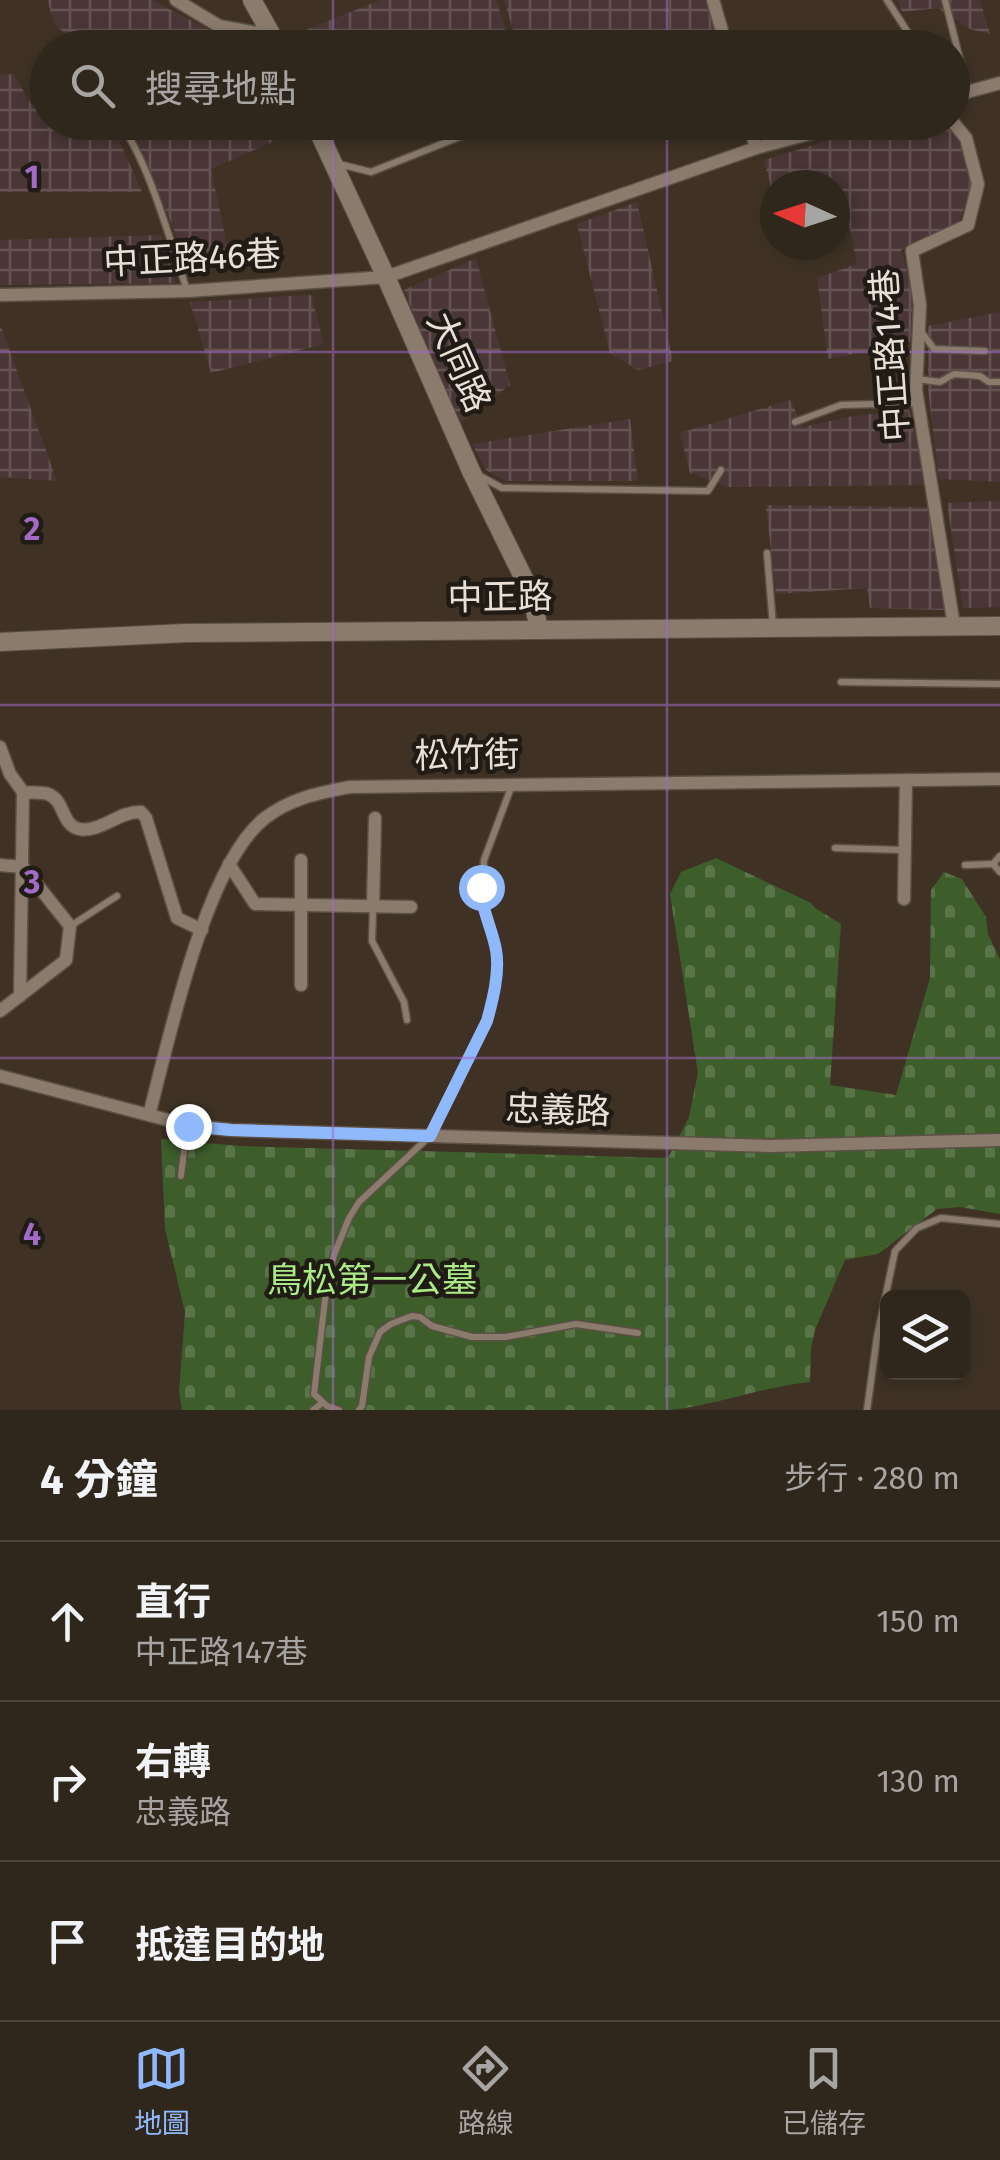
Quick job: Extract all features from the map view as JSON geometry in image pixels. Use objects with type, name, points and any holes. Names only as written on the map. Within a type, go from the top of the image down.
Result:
[{"type":"main road","points":[[252,0],[269,30]]},
{"type":"main road","name":"大同路","points":[[322,140],[470,470],[532,595],[539,630]]},
{"type":"main road","name":"中正路","points":[[0,642],[186,632],[1000,626]]},
{"type":"street","points":[[176,0],[219,26],[233,30]]},
{"type":"street","points":[[713,0],[722,30]]},
{"type":"street","points":[[970,92],[1000,83]]},
{"type":"street","points":[[754,140],[756,148]]},
{"type":"street","points":[[386,278],[786,140]]},
{"type":"street","name":"中正路14巷","points":[[954,626],[918,402],[920,305],[912,250],[968,225],[978,184],[967,140]]},
{"type":"street","name":"中正路46巷","points":[[0,295],[188,291],[386,278]]},
{"type":"street","points":[[0,748],[5,775],[23,792],[47,794],[56,800],[74,828],[88,830],[131,812],[141,812],[177,918],[202,930]]},
{"type":"street","name":"松竹街","points":[[149,1115],[188,970],[229,864],[264,819],[302,796],[350,787],[1000,779]]},
{"type":"street","points":[[904,899],[906,780]]},
{"type":"street","points":[[20,996],[23,792]]},
{"type":"street","points":[[373,906],[374,818]]},
{"type":"street","points":[[300,985],[301,860]]},
{"type":"street","points":[[229,864],[256,904],[411,906]]},
{"type":"street","points":[[0,865],[22,866],[70,926],[66,960],[0,1011]]},
{"type":"street","name":"忠義路","points":[[0,1076],[188,1126],[231,1130],[770,1146],[1000,1140]]},
{"type":"lane","points":[[886,0],[906,30]]},
{"type":"lane","points":[[944,0],[952,30]]},
{"type":"lane","points":[[131,140],[188,291]]},
{"type":"lane","points":[[333,163],[371,172],[452,140]]},
{"type":"lane","points":[[919,329],[934,349],[986,351]]},
{"type":"lane","points":[[916,379],[940,382],[954,374],[1000,382]]},
{"type":"lane","points":[[795,422],[841,405],[918,402]]},
{"type":"lane","points":[[470,470],[502,488],[708,491],[722,470]]},
{"type":"lane","points":[[766,553],[773,627]]},
{"type":"lane","points":[[841,682],[1000,684]]},
{"type":"lane","points":[[339,1410],[322,1403],[314,1394],[327,1282],[342,1234],[358,1202],[430,1136],[487,1021],[496,952],[481,902],[482,875],[513,784]]},
{"type":"lane","points":[[835,848],[905,850]]},
{"type":"lane","points":[[965,865],[993,864],[1000,856]]},
{"type":"lane","points":[[993,864],[1000,872]]},
{"type":"lane","points":[[70,926],[117,896]]},
{"type":"lane","points":[[373,906],[372,940],[404,1002],[407,1020]]},
{"type":"lane","points":[[181,1176],[188,1126]]},
{"type":"lane","points":[[867,1410],[895,1250],[917,1228],[941,1218],[1000,1224]]},
{"type":"lane","points":[[358,1410],[380,1332],[412,1316],[432,1326],[472,1336],[505,1337],[576,1324],[638,1332]]},
{"type":"lane","points":[[313,1410],[322,1403]]},
{"type":"shaded area","points":[[47,0],[152,0],[209,30],[61,30]]},
{"type":"shaded area","points":[[381,0],[496,0],[506,29],[503,30],[305,30]]},
{"type":"shaded area","points":[[504,0],[707,0],[716,29],[713,30],[513,30]]},
{"type":"shaded area","points":[[897,0],[980,0],[990,34],[970,29],[938,8],[902,12]]},
{"type":"shaded area","points":[[13,74],[30,102],[30,140],[119,140],[142,192],[0,192],[0,75]]},
{"type":"shaded area","points":[[137,140],[277,140],[211,169],[228,250],[186,259]]},
{"type":"shaded area","points":[[830,140],[959,140],[970,169],[970,192],[959,221],[901,250],[913,292],[910,342],[828,359],[817,278],[857,264],[850,229],[850,170],[767,170],[764,160]]},
{"type":"shaded area","points":[[637,202],[673,361],[638,370],[610,353],[577,224]]},
{"type":"shaded area","points":[[161,235],[175,283],[0,285],[0,240]]},
{"type":"shaded area","points":[[476,258],[510,385],[457,425],[404,290]]},
{"type":"shaded area","points":[[311,295],[324,344],[211,373],[190,302]]},
{"type":"shaded area","points":[[1000,312],[1000,482],[939,479],[928,390],[928,326]]},
{"type":"shaded area","points":[[0,324],[57,481],[0,477]]},
{"type":"shaded area","points":[[790,400],[803,427],[909,410],[926,485],[727,487],[690,473],[680,433]]},
{"type":"shaded area","points":[[630,419],[638,481],[506,481],[486,470],[472,444]]},
{"type":"shaded area","points":[[1000,501],[1000,607],[963,608],[947,503]]},
{"type":"shaded area","points":[[766,505],[928,507],[945,610],[870,608],[867,588],[776,594]]},
{"type":"green space","name":"鳥松第一公墓","points":[[716,858],[811,903],[841,924],[830,1085],[896,1095],[930,978],[931,890],[944,872],[962,879],[986,917],[988,934],[1000,959],[1000,1214],[960,1207],[937,1209],[878,1254],[845,1260],[815,1330],[810,1382],[670,1410],[182,1410],[179,1392],[185,1312],[165,1229],[161,1139],[240,1146],[668,1158],[689,1117],[698,1073],[670,894],[681,872]]},
{"type":"route","points":[[188,1126],[430,1136],[492,1005],[496,952],[481,902],[481,887]]}]
